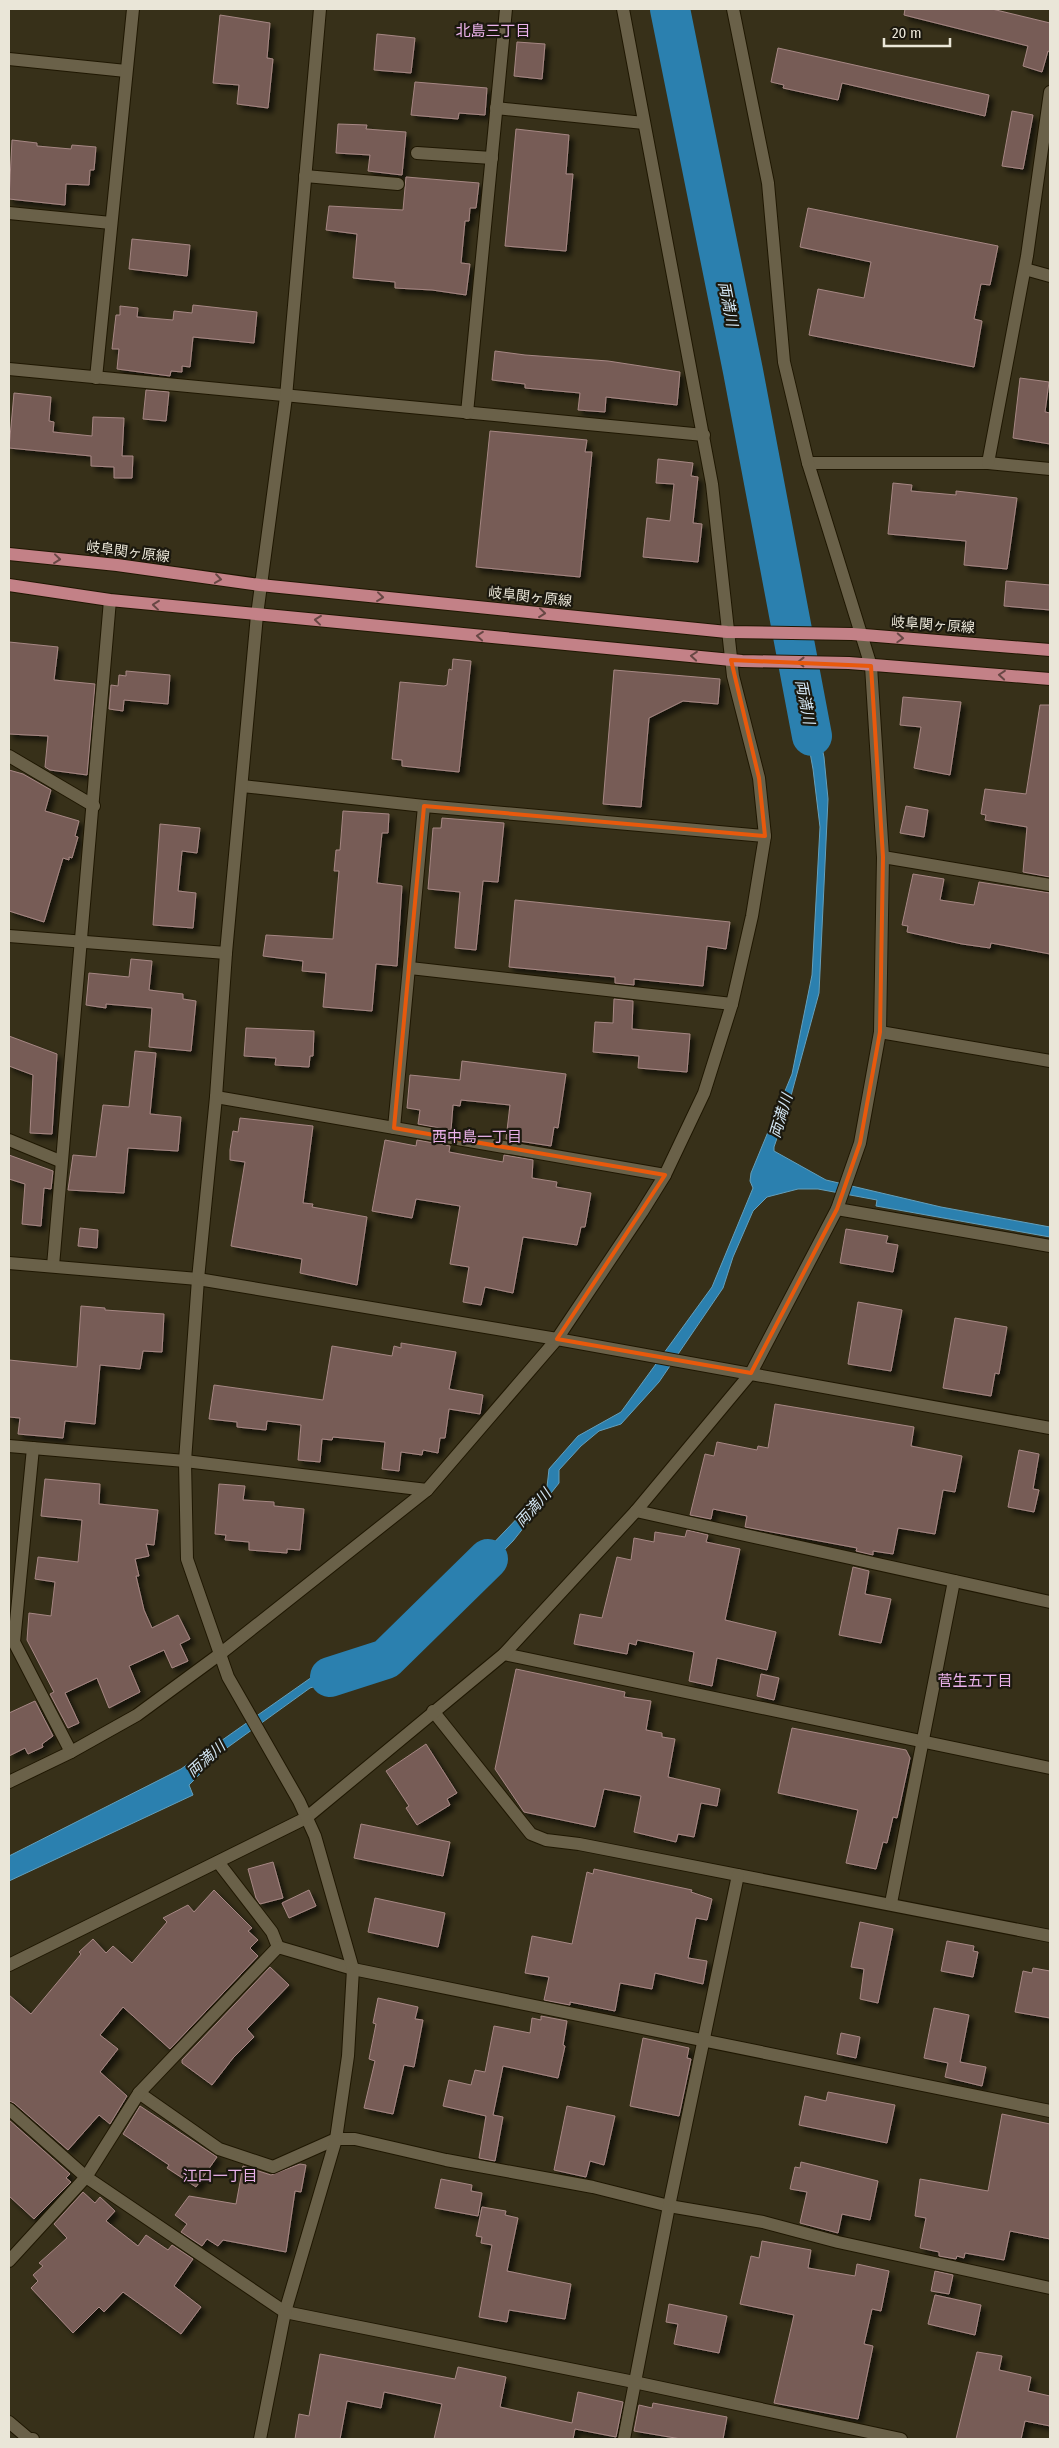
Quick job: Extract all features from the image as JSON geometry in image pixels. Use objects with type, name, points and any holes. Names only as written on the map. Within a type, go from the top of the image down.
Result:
[{"type":"main road","name":"岐阜関ヶ原線","points":[[9,554],[117,565],[260,585],[728,632],[856,635],[1050,650]]},
{"type":"main road","points":[[9,585],[110,600],[737,660],[850,663],[1050,678]]},
{"type":"street","points":[[96,378],[133,9]]},
{"type":"street","points":[[260,2439],[285,2312],[336,2139],[348,2056],[353,1969],[315,1836],[299,1801],[228,1676],[187,1559],[185,1461],[198,1279],[216,1097],[226,954],[257,614],[286,396],[320,9]]},
{"type":"street","points":[[467,413],[506,9]]},
{"type":"street","points":[[9,1782],[71,1752],[137,1715],[220,1654],[427,1490],[557,1339],[665,1175],[704,1093],[732,1004],[752,916],[765,836],[759,778],[733,676],[737,660],[728,632],[712,484],[704,435],[622,9]]},
{"type":"street","points":[[9,1965],[306,1818],[504,1654],[636,1511],[751,1373],[837,1209],[860,1143],[880,1032],[883,857],[871,666],[856,635],[808,463],[784,362],[768,183],[733,9]]},
{"type":"street","points":[[9,59],[126,71]]},
{"type":"street","points":[[988,463],[1025,269],[1050,92]]},
{"type":"street","points":[[496,108],[644,123]]},
{"type":"street","points":[[417,152],[492,158]]},
{"type":"street","points":[[305,176],[398,184]]},
{"type":"street","points":[[9,213],[111,223]]},
{"type":"street","points":[[1025,269],[1050,276]]},
{"type":"street","points":[[9,369],[704,435]]},
{"type":"street","points":[[808,463],[988,463],[1050,469]]},
{"type":"street","points":[[53,1266],[60,1161],[82,944],[110,600]]},
{"type":"street","points":[[9,756],[94,806]]},
{"type":"street","points":[[242,786],[424,806],[765,836]]},
{"type":"street","points":[[394,1128],[424,806]]},
{"type":"street","points":[[883,857],[1050,885]]},
{"type":"street","points":[[9,936],[82,944],[226,954]]},
{"type":"street","points":[[410,968],[732,1004]]},
{"type":"street","points":[[880,1032],[1050,1061]]},
{"type":"street","points":[[216,1097],[665,1175]]},
{"type":"street","points":[[9,1140],[60,1161]]},
{"type":"street","points":[[837,1209],[1050,1246]]},
{"type":"street","points":[[9,1263],[198,1279],[557,1339],[1050,1428]]},
{"type":"street","points":[[9,1446],[185,1461],[427,1490]]},
{"type":"street","points":[[33,1448],[11,1642],[71,1752]]},
{"type":"street","points":[[636,1511],[1050,1602]]},
{"type":"street","points":[[891,1904],[954,1581]]},
{"type":"street","points":[[504,1654],[1050,1768]]},
{"type":"street","points":[[433,1711],[531,1834],[546,1840],[579,1844],[1050,1936]]},
{"type":"street","points":[[218,1862],[272,1932],[278,1947]]},
{"type":"street","points":[[624,2439],[669,2206],[738,1875]]},
{"type":"street","points":[[278,1947],[353,1969],[1050,2111]]},
{"type":"street","points":[[9,2262],[86,2177],[139,2093],[278,1947]]},
{"type":"street","points":[[139,2093],[219,2149],[273,2168],[336,2139],[355,2139],[446,2160],[593,2187],[669,2206],[763,2222],[838,2242],[1050,2288]]},
{"type":"street","points":[[9,2109],[86,2177],[285,2312],[634,2382],[901,2439]]},
{"type":"street","points":[[9,2422],[33,2439]]},
{"type":"highlighted area","points":[[731,660],[871,666],[883,857],[880,1032],[860,1143],[837,1209],[751,1373],[557,1339],[665,1175],[394,1128],[424,806],[765,836],[759,778]]},
{"type":"water","points":[[793,682],[808,684],[824,757],[828,799],[819,993],[774,1151],[826,1180],[941,1207],[1050,1227],[1050,1237],[876,1206],[877,1200],[818,1189],[798,1189],[767,1197],[753,1211],[733,1257],[723,1288],[659,1382],[621,1424],[599,1431],[581,1446],[559,1470],[559,1483],[513,1541],[470,1585],[426,1614],[377,1666],[310,1688],[224,1750],[189,1785],[193,1795],[9,1881],[9,1856],[181,1769],[312,1677],[365,1657],[421,1604],[465,1573],[547,1487],[549,1469],[578,1436],[621,1412],[712,1287],[753,1188],[750,1181],[751,1173],[792,1074],[812,975],[820,827],[813,769],[799,692]]},
{"type":"building","points":[[905,9],[992,9],[1050,23],[1050,52],[1048,51],[1042,72],[1023,66],[1028,46],[904,15]]},
{"type":"building","points":[[220,15],[270,23],[267,58],[273,59],[268,108],[237,104],[239,85],[213,83]]},
{"type":"building","points":[[377,34],[415,38],[411,73],[374,70]]},
{"type":"building","points":[[517,42],[545,44],[542,79],[514,76]]},
{"type":"building","points":[[778,48],[989,95],[985,116],[842,83],[838,100],[783,88],[784,85],[771,82]]},
{"type":"building","points":[[415,82],[487,88],[485,115],[459,113],[458,119],[411,115]]},
{"type":"building","points":[[1012,111],[1033,115],[1023,169],[1002,166]]},
{"type":"building","points":[[338,124],[367,125],[366,129],[406,132],[402,175],[368,171],[370,155],[336,153]]},
{"type":"building","points":[[516,129],[569,135],[566,174],[573,174],[566,251],[505,246]]},
{"type":"building","points":[[12,140],[37,143],[37,146],[71,149],[72,145],[96,147],[94,170],[90,170],[89,185],[66,184],[65,205],[9,199]]},
{"type":"building","points":[[406,177],[479,183],[476,208],[470,208],[469,221],[465,221],[461,263],[470,264],[466,295],[432,290],[395,288],[395,282],[353,278],[357,234],[326,230],[329,206],[403,210]]},
{"type":"building","points":[[808,208],[998,246],[990,285],[981,284],[974,319],[982,321],[974,367],[809,335],[818,289],[864,298],[871,262],[800,247]]},
{"type":"building","points":[[132,239],[190,245],[187,276],[129,269]]},
{"type":"building","points":[[193,305],[257,312],[254,343],[193,337],[190,367],[182,366],[182,372],[171,371],[170,376],[117,369],[119,349],[112,349],[116,315],[120,315],[120,306],[138,308],[137,317],[173,320],[174,311],[192,313]]},
{"type":"building","points":[[495,351],[608,361],[680,372],[677,405],[606,397],[605,412],[578,410],[580,393],[525,388],[525,384],[492,380]]},
{"type":"building","points":[[1020,378],[1049,382],[1045,412],[1050,413],[1050,444],[1013,438]]},
{"type":"building","points":[[146,390],[169,392],[166,421],[143,419]]},
{"type":"building","points":[[14,393],[51,397],[49,421],[54,422],[53,432],[92,436],[93,417],[124,418],[122,456],[133,456],[132,478],[114,478],[114,467],[91,466],[91,456],[9,448]]},
{"type":"building","points":[[490,431],[587,440],[585,452],[592,452],[580,577],[476,567]]},
{"type":"building","points":[[658,459],[693,463],[691,476],[698,477],[693,523],[702,524],[698,562],[643,557],[647,518],[670,521],[674,484],[656,483]]},
{"type":"building","points":[[893,483],[912,485],[911,491],[956,495],[956,491],[1017,498],[1007,569],[964,565],[966,541],[888,534]]},
{"type":"building","points":[[1006,581],[1050,585],[1050,610],[1004,606]]},
{"type":"building","points":[[9,642],[58,647],[54,680],[95,684],[87,775],[50,770],[45,767],[48,736],[9,734]]},
{"type":"building","points":[[453,659],[471,661],[459,772],[402,766],[402,760],[392,759],[400,682],[447,685],[449,669],[452,670]]},
{"type":"building","points":[[614,670],[720,679],[718,704],[683,701],[649,718],[641,807],[603,804]]},
{"type":"building","points":[[126,671],[170,675],[168,704],[124,700],[123,711],[109,709],[111,685],[118,686],[119,675],[126,676]]},
{"type":"building","points":[[903,697],[961,702],[950,775],[914,768],[921,727],[900,725]]},
{"type":"building","points":[[1040,705],[1050,705],[1050,877],[1023,872],[1027,827],[985,820],[986,815],[981,814],[985,789],[1026,794]]},
{"type":"building","points":[[9,770],[23,774],[51,790],[45,811],[79,821],[75,836],[78,837],[72,858],[69,857],[69,860],[63,858],[44,922],[9,911]]},
{"type":"building","points":[[906,806],[928,810],[924,837],[900,833]]},
{"type":"building","points":[[343,811],[389,814],[388,833],[382,833],[377,883],[402,886],[397,966],[376,964],[372,1011],[323,1007],[326,973],[302,971],[303,961],[263,956],[266,935],[333,939],[339,871],[334,871],[336,850],[340,850]]},
{"type":"building","points":[[442,818],[504,823],[498,882],[483,881],[476,950],[455,948],[460,892],[428,889],[433,828],[441,828]]},
{"type":"building","points":[[160,824],[200,828],[197,853],[182,851],[178,891],[196,893],[193,928],[153,925]]},
{"type":"building","points":[[913,874],[944,879],[940,900],[974,905],[979,882],[1050,893],[1050,954],[991,943],[990,948],[962,944],[907,932],[908,926],[902,925]]},
{"type":"building","points":[[515,900],[730,922],[726,949],[707,946],[703,986],[634,979],[634,985],[615,983],[615,977],[509,967]]},
{"type":"building","points":[[131,959],[152,961],[149,990],[183,994],[183,999],[196,1001],[191,1051],[149,1047],[152,1008],[106,1004],[106,1008],[86,1005],[89,973],[129,977]]},
{"type":"building","points":[[614,999],[633,1001],[632,1029],[690,1034],[687,1072],[638,1068],[639,1056],[593,1052],[595,1022],[613,1023]]},
{"type":"building","points":[[246,1028],[314,1031],[313,1056],[310,1056],[309,1067],[275,1065],[276,1058],[244,1056]]},
{"type":"building","points":[[9,1036],[57,1054],[52,1134],[30,1133],[33,1075],[9,1066]]},
{"type":"building","points":[[135,1051],[156,1053],[150,1114],[181,1117],[178,1151],[128,1148],[124,1193],[68,1190],[73,1155],[96,1157],[103,1105],[129,1107]]},
{"type":"building","points":[[462,1061],[566,1074],[558,1128],[554,1127],[551,1146],[506,1139],[510,1105],[461,1100],[460,1106],[453,1105],[451,1130],[418,1124],[420,1110],[407,1108],[410,1075],[460,1080]]},
{"type":"building","points":[[240,1118],[313,1126],[303,1203],[313,1204],[312,1207],[367,1217],[357,1285],[300,1273],[302,1259],[231,1246],[245,1162],[230,1160],[233,1131],[238,1132]]},
{"type":"building","points":[[385,1140],[416,1146],[417,1140],[450,1146],[449,1152],[503,1162],[504,1155],[533,1160],[532,1178],[557,1182],[556,1187],[591,1193],[585,1227],[581,1227],[577,1245],[523,1237],[513,1293],[485,1287],[481,1305],[463,1302],[469,1267],[450,1264],[460,1206],[416,1199],[412,1218],[372,1211]]},
{"type":"building","points":[[9,1155],[53,1171],[51,1189],[44,1188],[41,1226],[22,1224],[25,1184],[9,1179]]},
{"type":"building","points":[[80,1228],[98,1230],[97,1248],[78,1246]]},
{"type":"building","points":[[846,1229],[888,1236],[886,1243],[898,1245],[893,1272],[840,1263]]},
{"type":"building","points":[[858,1302],[902,1310],[891,1371],[848,1364]]},
{"type":"building","points":[[81,1306],[105,1308],[105,1310],[164,1314],[162,1352],[143,1351],[140,1369],[100,1365],[95,1424],[65,1421],[63,1438],[18,1434],[20,1418],[9,1417],[9,1360],[77,1367]]},
{"type":"building","points":[[955,1318],[1007,1327],[999,1374],[995,1373],[991,1396],[943,1388]]},
{"type":"building","points":[[401,1343],[456,1352],[449,1389],[483,1395],[480,1414],[449,1409],[445,1438],[440,1438],[438,1453],[423,1450],[422,1455],[401,1452],[399,1471],[382,1469],[385,1442],[333,1437],[332,1440],[322,1439],[320,1462],[298,1460],[301,1425],[267,1421],[266,1430],[237,1427],[237,1422],[209,1419],[214,1385],[323,1400],[332,1346],[392,1356],[394,1346],[401,1348]]},
{"type":"building","points":[[775,1404],[914,1427],[911,1446],[962,1456],[955,1492],[943,1490],[935,1534],[898,1528],[893,1554],[873,1551],[873,1555],[856,1551],[857,1548],[745,1527],[747,1516],[713,1509],[711,1519],[690,1515],[705,1454],[714,1456],[717,1442],[757,1450],[758,1446],[768,1448]]},
{"type":"building","points":[[1019,1450],[1039,1454],[1033,1489],[1039,1490],[1034,1512],[1008,1507]]},
{"type":"building","points":[[45,1479],[100,1484],[99,1504],[158,1510],[154,1545],[146,1544],[149,1556],[135,1559],[139,1576],[136,1576],[144,1610],[152,1628],[178,1615],[190,1639],[180,1644],[188,1661],[172,1668],[164,1650],[129,1666],[140,1692],[109,1708],[97,1678],[65,1693],[79,1723],[68,1728],[50,1694],[54,1692],[27,1640],[29,1613],[51,1616],[55,1582],[35,1579],[38,1557],[78,1562],[82,1520],[41,1516]]},
{"type":"building","points":[[219,1484],[245,1486],[243,1500],[274,1502],[274,1506],[304,1509],[300,1550],[287,1549],[287,1553],[249,1550],[249,1542],[225,1540],[226,1535],[215,1534]]},
{"type":"building","points":[[687,1530],[708,1535],[706,1542],[740,1549],[725,1620],[776,1632],[767,1670],[717,1658],[712,1686],[689,1681],[694,1652],[637,1640],[636,1645],[629,1643],[627,1654],[574,1644],[580,1614],[602,1618],[617,1557],[631,1560],[634,1538],[654,1542],[655,1532],[685,1537]]},
{"type":"building","points":[[853,1567],[869,1571],[865,1594],[891,1599],[881,1643],[839,1635]]},
{"type":"building","points":[[516,1669],[625,1692],[624,1697],[651,1701],[646,1730],[662,1733],[662,1737],[675,1739],[668,1777],[720,1789],[717,1806],[701,1803],[694,1837],[678,1834],[676,1842],[634,1832],[641,1796],[604,1789],[595,1827],[524,1812],[495,1769]]},
{"type":"building","points":[[761,1674],[779,1678],[774,1700],[757,1696]]},
{"type":"building","points":[[35,1701],[53,1736],[42,1744],[43,1747],[28,1754],[25,1748],[9,1756],[9,1713]]},
{"type":"building","points":[[792,1728],[906,1750],[910,1758],[897,1818],[893,1817],[887,1843],[883,1842],[876,1869],[846,1863],[858,1810],[778,1793]]},
{"type":"building","points":[[426,1744],[457,1793],[447,1799],[450,1805],[417,1825],[406,1808],[409,1806],[386,1771]]},
{"type":"building","points":[[361,1824],[450,1842],[443,1876],[354,1858]]},
{"type":"building","points":[[273,1862],[283,1898],[260,1904],[256,1898],[248,1869]]},
{"type":"building","points":[[594,1869],[692,1890],[691,1892],[712,1899],[707,1920],[696,1918],[688,1958],[707,1961],[703,1984],[655,1973],[652,1989],[620,1983],[615,2011],[570,2002],[570,2005],[544,2000],[549,1977],[525,1973],[532,1936],[572,1944],[587,1872],[593,1874]]},
{"type":"building","points":[[214,1890],[252,1928],[248,1931],[258,1940],[250,1948],[258,1956],[170,2049],[123,2007],[100,2035],[118,2049],[100,2072],[127,2096],[110,2124],[99,2115],[68,2150],[14,2103],[9,2101],[9,1995],[31,2014],[81,1954],[79,1952],[93,1939],[106,1953],[113,1946],[132,1963],[167,1922],[163,1918],[188,1905],[194,1912]]},
{"type":"building","points":[[309,1890],[316,1906],[289,1918],[282,1903]]},
{"type":"building","points":[[375,1898],[445,1913],[438,1947],[368,1932]]},
{"type":"building","points":[[860,1922],[893,1929],[878,2003],[860,1999],[864,1969],[851,1967]]},
{"type":"building","points":[[947,1941],[974,1946],[973,1951],[978,1952],[973,1977],[941,1971]]},
{"type":"building","points":[[270,1967],[289,1985],[247,2029],[254,2037],[233,2058],[212,2085],[182,2063],[182,2060]]},
{"type":"building","points":[[1033,1968],[1050,1971],[1050,2018],[1015,2012],[1023,1971],[1032,1973]]},
{"type":"building","points":[[378,1998],[418,2007],[415,2019],[423,2020],[414,2067],[404,2065],[393,2114],[364,2108],[375,2061],[369,2059],[376,2024],[373,2023]]},
{"type":"building","points":[[934,2008],[969,2015],[960,2062],[986,2067],[982,2086],[945,2077],[948,2063],[924,2058]]},
{"type":"building","points":[[541,2016],[567,2021],[563,2045],[565,2046],[558,2078],[503,2066],[493,2115],[503,2117],[495,2161],[479,2158],[486,2116],[443,2106],[449,2080],[471,2085],[475,2070],[485,2072],[494,2026],[530,2033],[532,2018],[541,2020]]},
{"type":"building","points":[[841,2033],[860,2037],[856,2058],[837,2054]]},
{"type":"building","points":[[643,2038],[689,2048],[687,2058],[691,2059],[679,2116],[630,2106]]},
{"type":"building","points":[[828,2092],[895,2105],[887,2143],[799,2125],[805,2096],[826,2101]]},
{"type":"building","points":[[140,2106],[217,2157],[196,2187],[167,2168],[169,2165],[123,2134]]},
{"type":"building","points":[[567,2106],[615,2116],[604,2165],[590,2161],[586,2177],[554,2170]]},
{"type":"building","points":[[1002,2114],[1050,2124],[1050,2239],[1010,2231],[1004,2260],[965,2253],[964,2258],[957,2256],[956,2259],[939,2256],[939,2252],[920,2248],[926,2218],[915,2216],[920,2179],[988,2191]]},
{"type":"building","points":[[9,2120],[70,2174],[66,2178],[71,2182],[34,2219],[9,2196]]},
{"type":"building","points":[[801,2162],[878,2181],[870,2220],[842,2214],[838,2233],[800,2223],[807,2192],[790,2189],[795,2167],[800,2168]]},
{"type":"building","points":[[300,2164],[306,2165],[301,2192],[295,2191],[286,2252],[223,2240],[218,2246],[207,2239],[202,2246],[181,2232],[187,2224],[175,2215],[189,2196],[236,2204],[243,2166],[271,2175]]},
{"type":"building","points":[[441,2179],[472,2185],[471,2191],[482,2193],[478,2216],[435,2208]]},
{"type":"building","points":[[83,2192],[95,2203],[100,2197],[115,2211],[106,2221],[138,2246],[146,2235],[168,2250],[172,2245],[193,2259],[174,2286],[201,2307],[181,2334],[123,2292],[104,2312],[99,2307],[73,2333],[31,2288],[38,2281],[33,2275],[43,2266],[39,2263],[67,2238],[54,2224]]},
{"type":"building","points":[[482,2207],[506,2211],[505,2215],[518,2218],[507,2271],[571,2284],[565,2319],[509,2310],[507,2322],[479,2317],[492,2245],[481,2243],[482,2237],[476,2236]]},
{"type":"building","points":[[762,2241],[811,2250],[808,2268],[855,2276],[857,2264],[889,2271],[881,2311],[872,2309],[864,2344],[873,2346],[858,2419],[774,2403],[794,2315],[740,2304],[751,2256],[759,2258]]},
{"type":"building","points":[[935,2271],[953,2275],[949,2294],[931,2291]]},
{"type":"building","points":[[935,2295],[981,2305],[975,2335],[928,2324]]},
{"type":"building","points":[[669,2304],[727,2316],[719,2353],[674,2344],[678,2324],[666,2322]]},
{"type":"building","points":[[977,2352],[1002,2356],[999,2370],[1031,2377],[1028,2391],[1050,2396],[1050,2426],[1025,2421],[1021,2439],[956,2439]]},
{"type":"building","points":[[320,2354],[455,2379],[458,2367],[506,2377],[500,2407],[572,2423],[578,2392],[623,2402],[616,2437],[575,2429],[573,2439],[434,2439],[442,2404],[384,2392],[381,2408],[347,2401],[340,2439],[295,2439],[299,2414],[309,2416]]},
{"type":"building","points":[[653,2403],[727,2417],[723,2439],[681,2439],[634,2431],[639,2405],[652,2408]]},
{"type":"waterway","name":"両満川","points":[[670,9],[743,371],[812,736]]},
{"type":"waterway","name":"両満川","points":[[330,1677],[386,1659],[488,1559]]},
{"type":"district","name":"北島三丁目","points":[[493,31]]},
{"type":"district","name":"西中島一丁目","points":[[477,1137]]},
{"type":"district","name":"菅生五丁目","points":[[975,1681]]},
{"type":"district","name":"江口一丁目","points":[[220,2176]]}]
